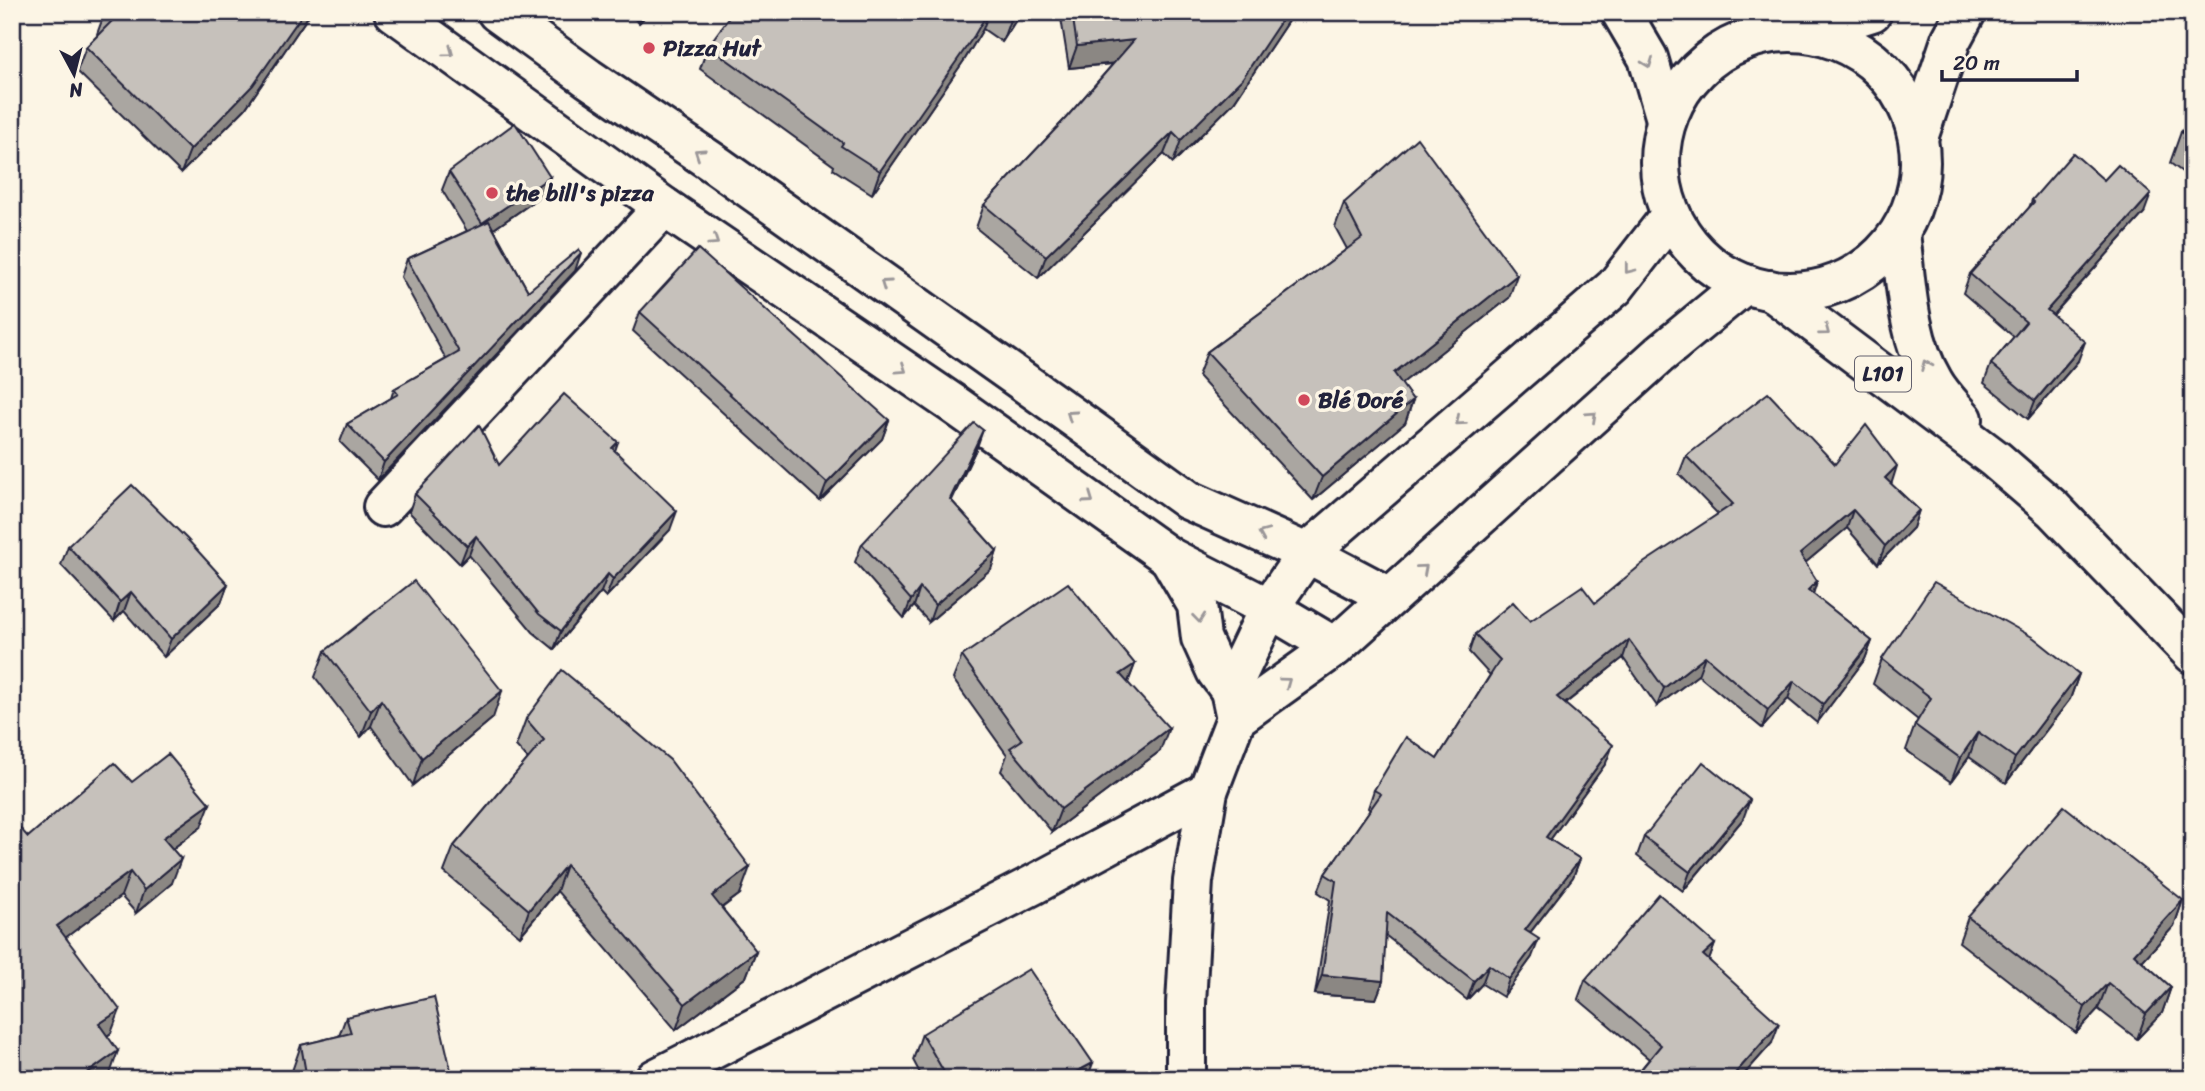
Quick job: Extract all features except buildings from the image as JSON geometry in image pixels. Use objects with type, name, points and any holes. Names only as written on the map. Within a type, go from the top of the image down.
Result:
[{"type":"main road","points":[[394,12],[664,207],[963,410],[1169,558],[1269,608],[1335,647]]},
{"type":"main road","points":[[497,12],[1188,500],[1307,553],[1390,597]]},
{"type":"main road","points":[[1621,12],[1648,58],[1666,119]]},
{"type":"main road","points":[[1777,26],[1847,44],[1880,66],[1905,98],[1919,135],[1922,160],[1919,185],[1912,210],[1900,233],[1884,253],[1854,275],[1820,289],[1783,292],[1758,287],[1722,273],[1701,257],[1683,237],[1662,192],[1660,143],[1666,119],[1678,92],[1697,70],[1720,51],[1777,26],[1872,12]]},
{"type":"main road","points":[[1919,135],[1951,40],[1966,12]]},
{"type":"main road","points":[[383,507],[664,207]]},
{"type":"main road","points":[[1186,1079],[1186,1003],[1193,881],[1208,791],[1233,704],[1269,608],[1307,553],[1615,287],[1671,215]]},
{"type":"main road","name":"L101","points":[[1900,233],[1911,321],[1928,371],[1995,459]]},
{"type":"main road","points":[[1233,704],[1335,647],[1660,354],[1758,287]]},
{"type":"main road","name":"L101","points":[[1758,287],[1995,459],[2053,509],[2193,654]]},
{"type":"main road","points":[[1169,558],[1198,605],[1201,638],[1233,704]]},
{"type":"main road","points":[[655,1079],[1034,885],[1208,791]]},
{"type":"place","name":"Pizza Hut","points":[[649,48]]},
{"type":"place","name":"the bill's pizza","points":[[492,193]]},
{"type":"place","name":"Blé Doré","points":[[1304,400]]}]
